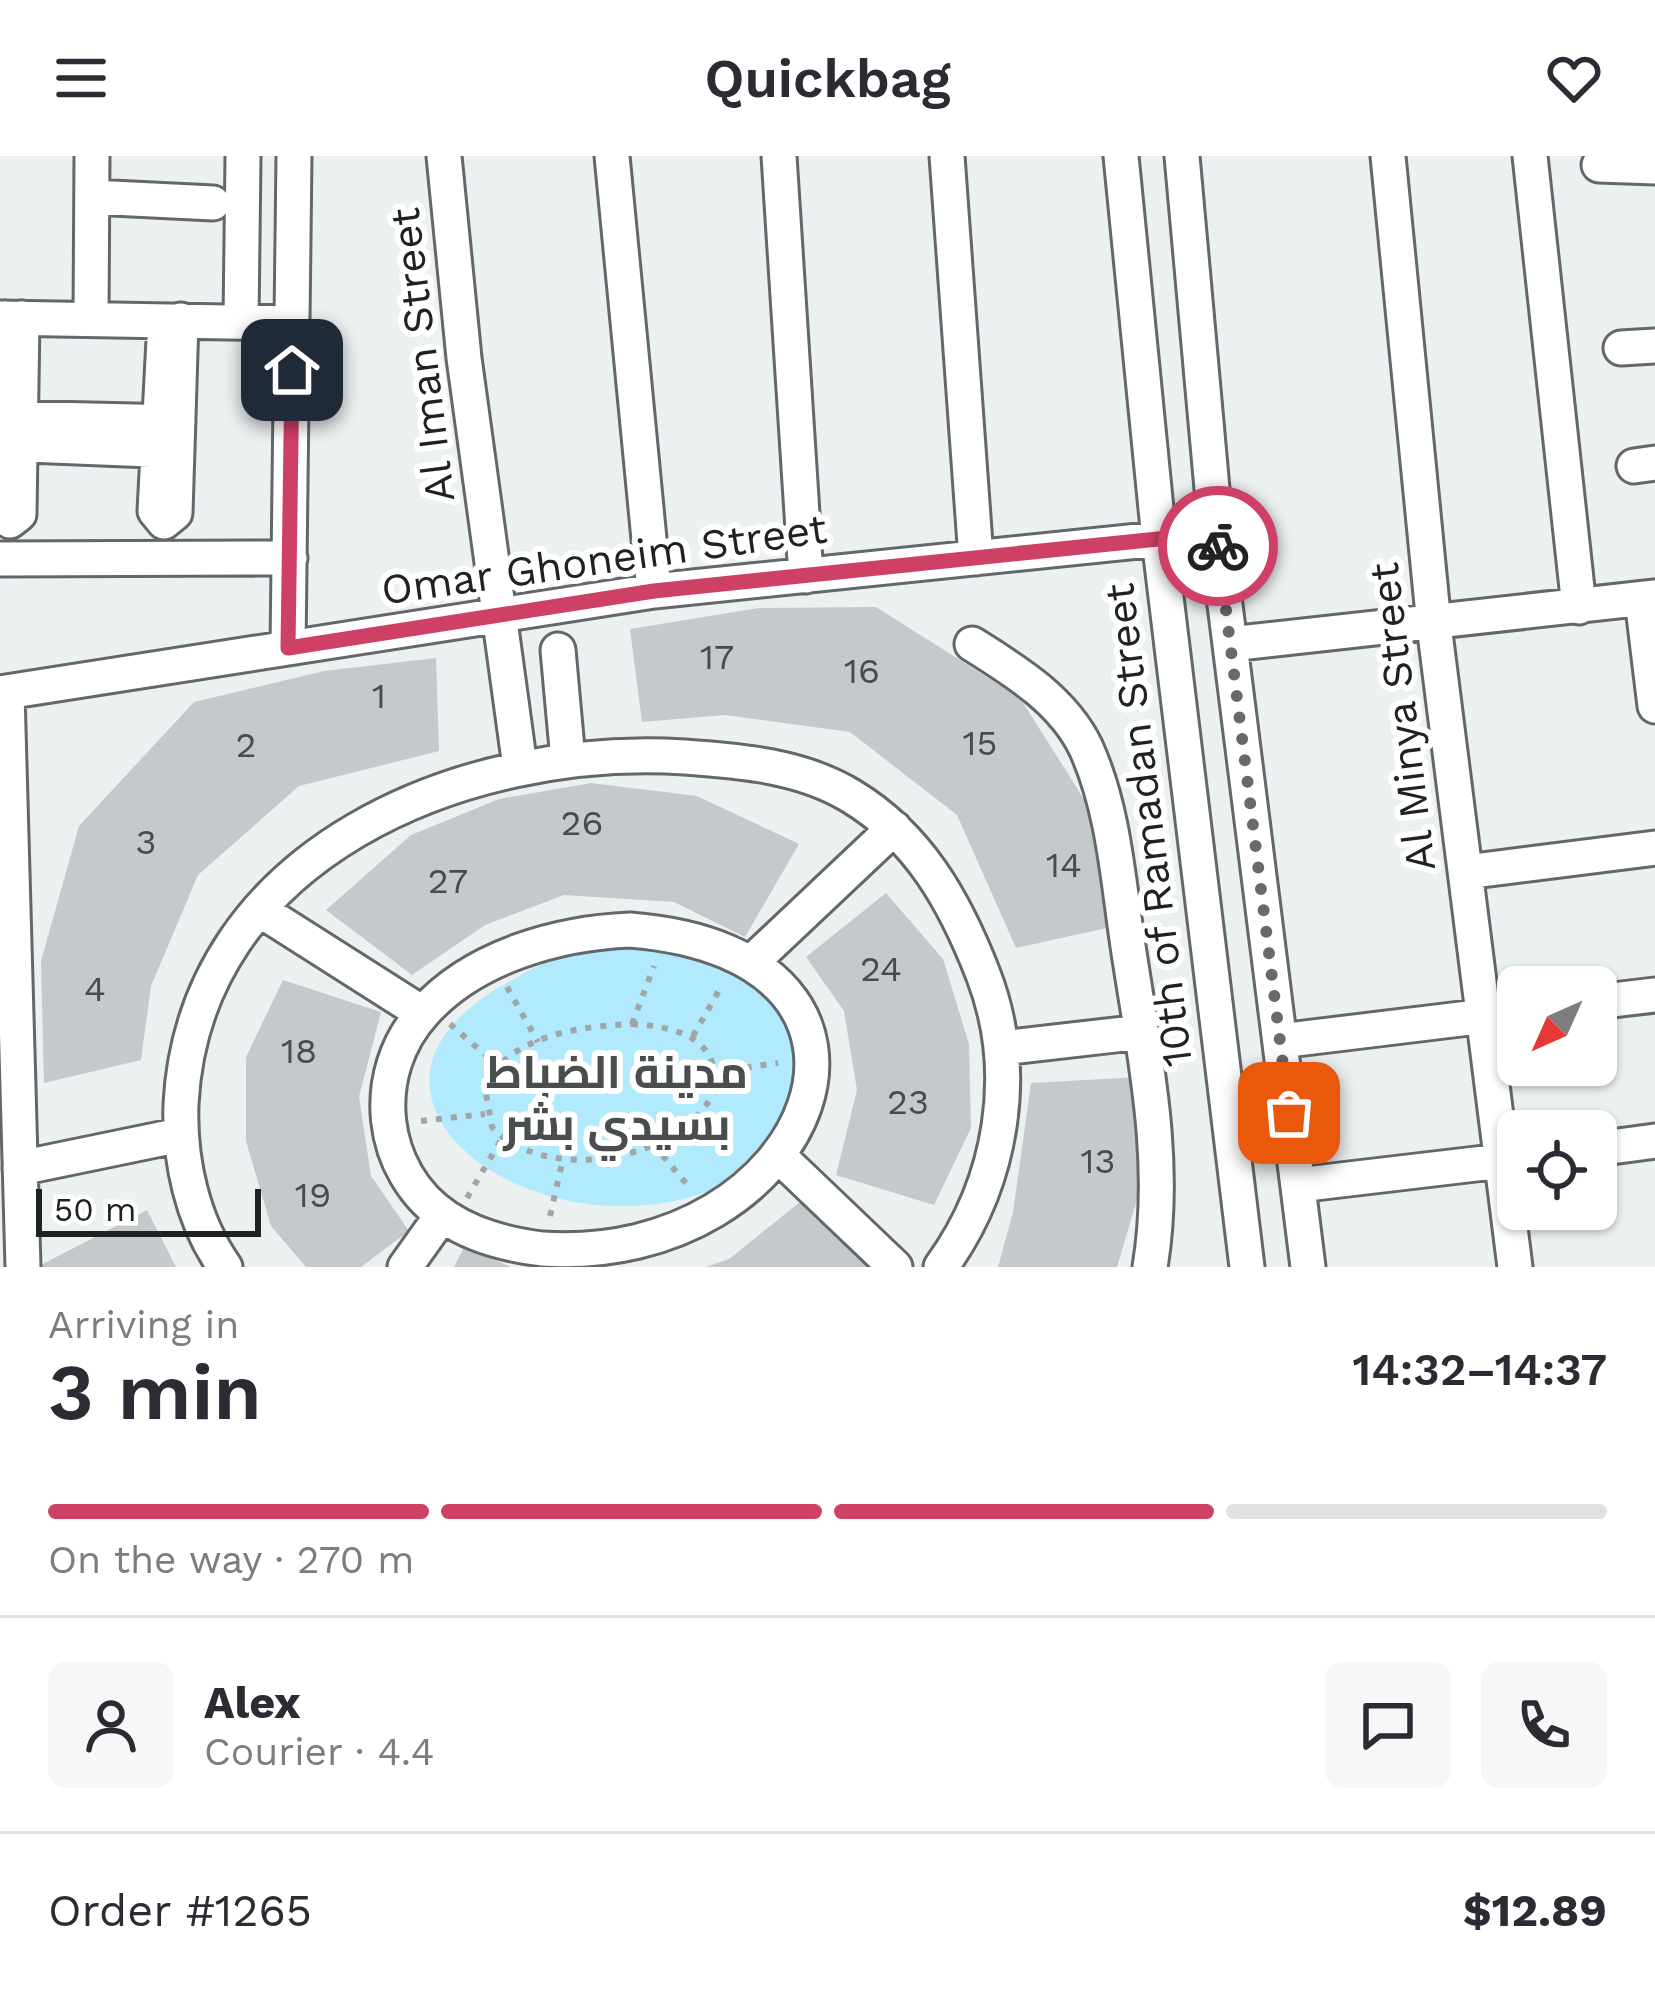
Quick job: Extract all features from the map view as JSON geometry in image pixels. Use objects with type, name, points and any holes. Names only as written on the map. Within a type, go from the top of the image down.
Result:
[{"type":"street","points":[[91,320],[92,156]]},
{"type":"street","points":[[241,322],[243,156]]},
{"type":"street","points":[[288,648],[294,156]]},
{"type":"street","name":"Al Iman Street","points":[[444,156],[464,358],[520,767]]},
{"type":"street","points":[[612,156],[654,591]]},
{"type":"street","points":[[779,156],[806,575]]},
{"type":"street","points":[[947,156],[976,558]]},
{"type":"street","name":"10th of Ramadan Street","points":[[1121,156],[1160,539],[1247,1267]]},
{"type":"street","points":[[1182,156],[1216,533],[1308,1267]]},
{"type":"street","name":"Al Minya Street","points":[[1388,156],[1434,625],[1466,872],[1497,998]]},
{"type":"street","points":[[1530,156],[1579,607]]},
{"type":"street","points":[[1599,165],[1655,167]]},
{"type":"street","points":[[92,197],[213,202]]},
{"type":"street","points":[[173,321],[168,436],[12,431],[9,318],[292,323]]},
{"type":"street","name":"Omar Ghoneim Street","points":[[4,693],[654,591],[1216,533]]},
{"type":"street","points":[[0,559],[290,558]]},
{"type":"street","points":[[1230,644],[1649,598],[1655,706]]},
{"type":"street","points":[[972,644],[1037,685],[1084,745],[1109,817],[1141,1032],[1160,1208],[1150,1267]]},
{"type":"street","points":[[558,650],[568,760]]},
{"type":"street","points":[[4,693],[13,1180],[23,1267]]},
{"type":"street","points":[[225,1267],[190,1194],[180,1135],[184,1062],[205,995],[240,934],[285,881],[341,836],[412,801],[520,767],[645,755],[789,770],[849,795],[894,828],[942,883],[993,999],[1001,1048],[1001,1122],[987,1183],[961,1240],[941,1267]]},
{"type":"street","points":[[746,958],[894,828]]},
{"type":"street","points":[[1466,872],[1655,848]]},
{"type":"street","points":[[260,910],[426,1010]]},
{"type":"street","points":[[613,931],[666,933],[746,958],[790,1004],[809,1058],[810,1094],[801,1129],[784,1161],[764,1184],[715,1216],[632,1246],[543,1249],[494,1239],[447,1218],[406,1175],[388,1125],[392,1065],[426,1010],[494,963],[560,938],[613,931]]},
{"type":"street","points":[[1617,1000],[1655,995]]},
{"type":"street","points":[[1280,1041],[1497,1014]]},
{"type":"street","points":[[1001,1048],[1141,1032]]},
{"type":"street","points":[[13,1180],[180,1135]]},
{"type":"street","points":[[1617,1146],[1655,1141]]},
{"type":"street","points":[[784,1161],[895,1267]]},
{"type":"street","points":[[1298,1185],[1497,1162]]},
{"type":"street","points":[[405,1267],[447,1218]]},
{"type":"street","name":"Al Minya Street","points":[[1513,1230],[1515,1267]]},
{"type":"path","points":[[632,1024],[666,933]]},
{"type":"path","points":[[693,1036],[746,958]]},
{"type":"path","points":[[494,963],[538,1042]]},
{"type":"path","points":[[426,1010],[497,1065]]},
{"type":"path","points":[[632,1024],[693,1036],[709,1051],[716,1072],[707,1107],[652,1144],[609,1157],[529,1152],[502,1138],[486,1114],[485,1088],[497,1065],[538,1042],[585,1028],[632,1024]]},
{"type":"path","points":[[716,1072],[809,1058]]},
{"type":"path","points":[[388,1125],[486,1114]]},
{"type":"path","points":[[447,1218],[502,1138]]},
{"type":"path","points":[[652,1144],[715,1216]]},
{"type":"path","points":[[543,1249],[563,1157]]},
{"type":"shaded area","points":[[611,944],[680,945],[787,1001],[803,1089],[770,1155],[724,1185],[654,1204],[584,1204],[522,1186],[471,1156],[439,1117],[430,1073],[451,1027],[507,983],[567,953]]},
{"type":"building","points":[[876,607],[1020,698],[1094,815],[1116,926],[1016,948],[957,815],[850,732],[725,715],[642,722],[630,629],[759,608]]},
{"type":"building","points":[[436,658],[439,751],[299,786],[198,875],[151,986],[141,1060],[44,1083],[41,961],[79,826],[194,702],[324,671]]},
{"type":"building","points":[[591,783],[697,796],[799,844],[745,937],[674,902],[564,895],[485,925],[412,975],[326,910],[411,835],[499,799]]},
{"type":"building","points":[[886,893],[943,959],[969,1044],[971,1128],[934,1205],[836,1175],[857,1090],[844,1011],[806,957]]},
{"type":"building","points":[[283,980],[381,1012],[359,1097],[371,1176],[409,1231],[361,1267],[306,1267],[271,1226],[246,1141],[246,1057]]},
{"type":"building","points":[[1139,1077],[1146,1169],[1117,1267],[998,1267],[1013,1212],[1031,1083]]},
{"type":"building","points":[[800,1202],[872,1267],[706,1267],[729,1259]]},
{"type":"building","points":[[147,1210],[176,1267],[37,1267]]},
{"type":"building","points":[[464,1247],[511,1267],[454,1267]]},
{"type":"way so far","points":[[1218,546],[1289,1113]]},
{"type":"district","name":"مدينة الضباط بسيدي بشر","points":[[617,1098]]},
{"type":"route","points":[[292,370],[288,648],[654,591],[1216,533],[1218,546]]}]
